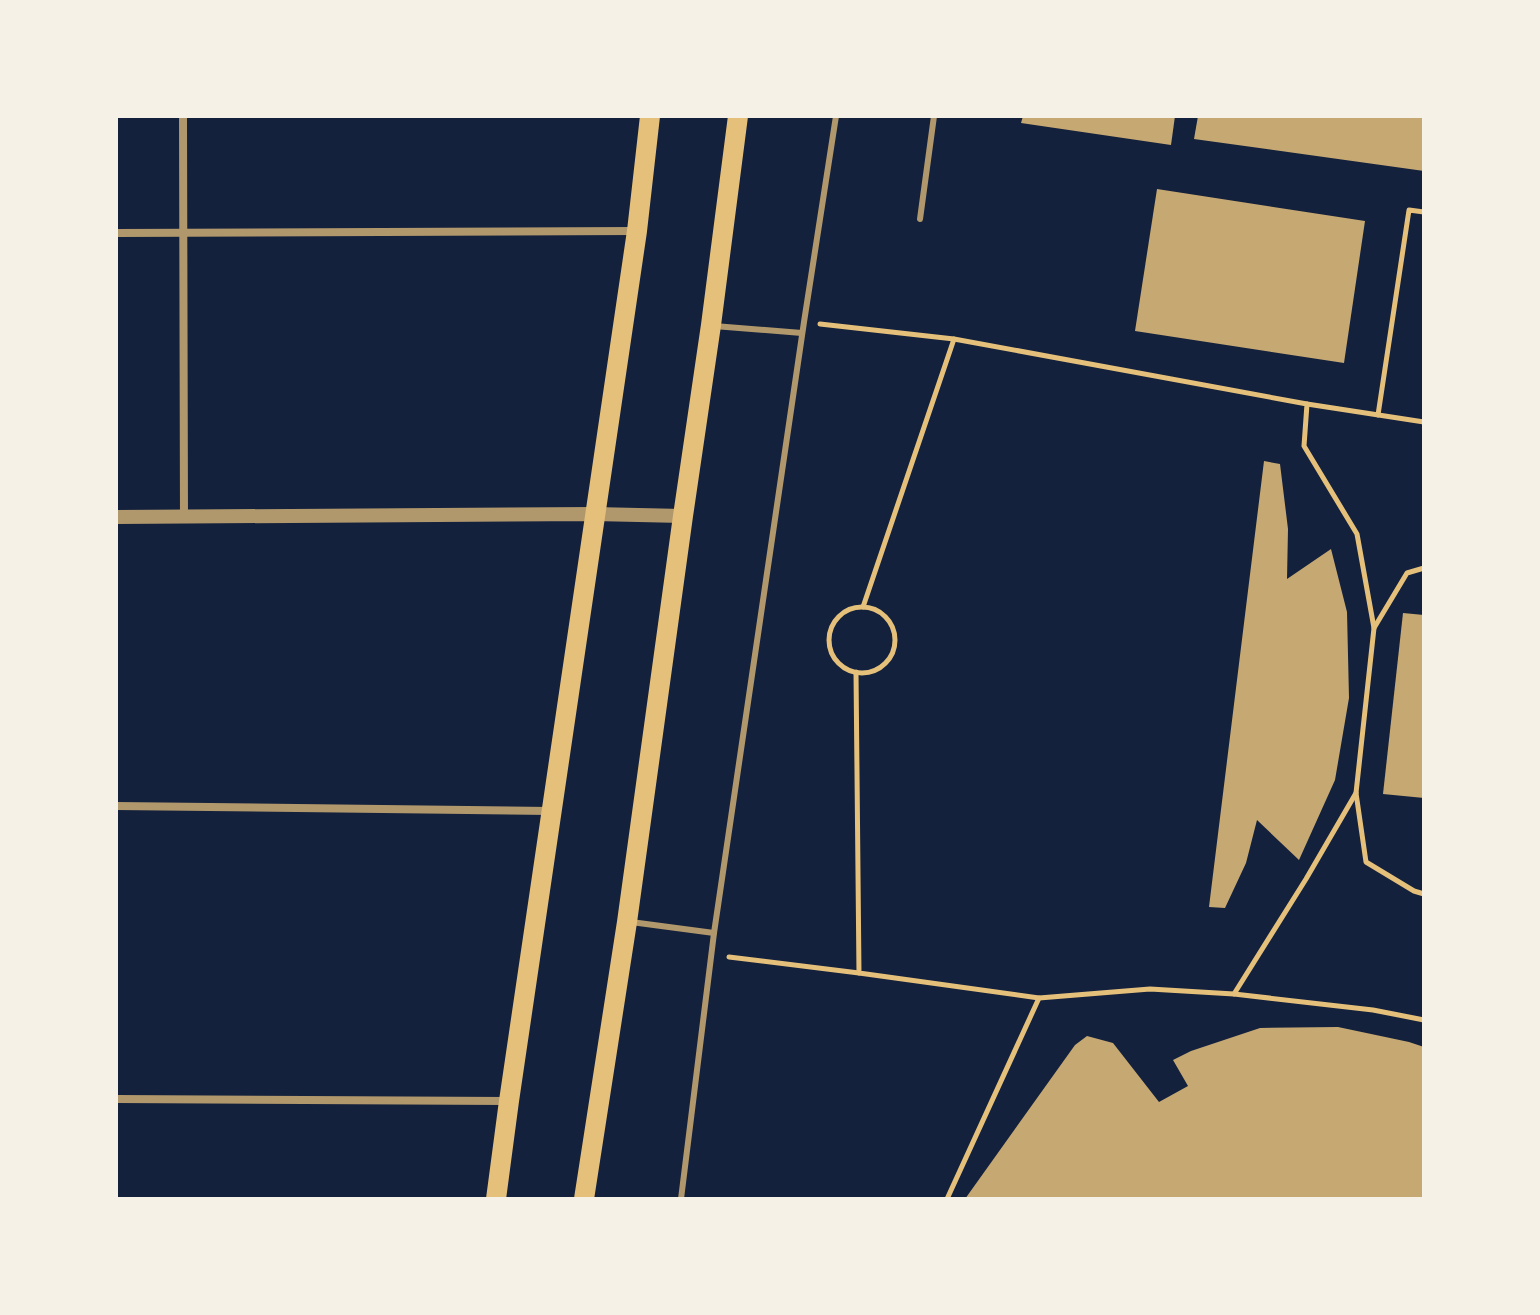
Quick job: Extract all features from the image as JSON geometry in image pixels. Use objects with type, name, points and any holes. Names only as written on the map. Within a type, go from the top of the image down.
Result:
[{"type":"main road","points":[[496,1199],[637,231],[650,116]]},
{"type":"main road","points":[[584,1199],[627,922],[738,116]]},
{"type":"street","points":[[183,116],[184,517]]},
{"type":"street","points":[[116,233],[637,231]]},
{"type":"street","points":[[116,517],[683,516]]},
{"type":"street","points":[[116,806],[551,811]]},
{"type":"street","points":[[116,1099],[509,1101]]},
{"type":"lane","points":[[681,1199],[714,933],[836,116]]},
{"type":"lane","points":[[920,219],[934,116]]},
{"type":"lane","points":[[711,325],[802,333]]},
{"type":"lane","points":[[627,922],[714,933]]},
{"type":"path","points":[[1378,415],[1409,210],[1424,212]]},
{"type":"path","points":[[804,322],[954,339],[1307,404],[1424,422]]},
{"type":"path","points":[[863,607],[954,339]]},
{"type":"path","points":[[1307,404],[1304,446],[1357,534],[1374,628],[1356,793],[1366,862],[1424,894]]},
{"type":"path","points":[[1374,628],[1407,573],[1424,568]]},
{"type":"path","points":[[863,607],[884,615],[895,633],[893,654],[886,663],[867,673],[846,669],[832,653],[829,642],[835,621],[843,613],[863,607]]},
{"type":"path","points":[[856,672],[859,973]]},
{"type":"path","points":[[1234,994],[1356,793]]},
{"type":"path","points":[[712,955],[1039,998],[1150,989],[1234,994],[1373,1010],[1424,1020]]},
{"type":"path","points":[[947,1199],[1039,998]]},
{"type":"building","points":[[1023,116],[1175,116],[1171,145],[1021,123]]},
{"type":"building","points":[[1198,116],[1424,116],[1424,171],[1194,139]]},
{"type":"building","points":[[1157,189],[1365,221],[1344,363],[1135,331]]},
{"type":"building","points":[[1264,461],[1280,464],[1288,529],[1287,579],[1331,549],[1347,612],[1349,698],[1335,780],[1299,860],[1257,820],[1246,863],[1225,908],[1209,907]]},
{"type":"building","points":[[1403,613],[1424,615],[1424,798],[1383,794]]},
{"type":"building","points":[[1338,1027],[1424,1047],[1424,1199],[965,1199],[1075,1045],[1087,1036],[1113,1043],[1159,1102],[1188,1086],[1173,1060],[1191,1051],[1260,1028]]}]
